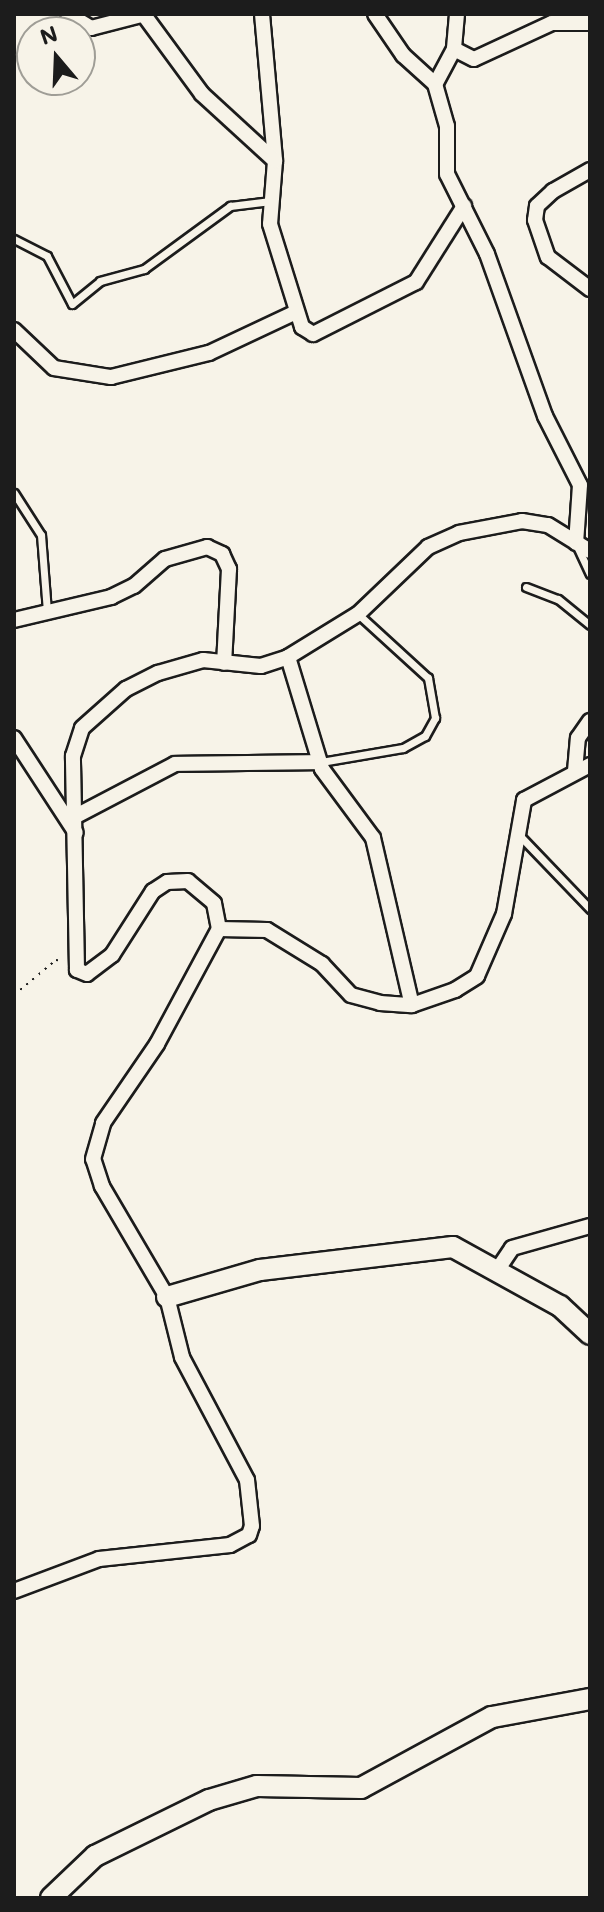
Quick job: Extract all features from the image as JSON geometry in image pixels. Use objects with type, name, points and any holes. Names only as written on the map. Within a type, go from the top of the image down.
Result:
[{"type":"street","points":[[96,27],[145,14],[202,94],[275,161]]},
{"type":"street","points":[[262,14],[275,161],[270,224],[294,313],[313,334],[373,309],[416,282],[464,206]]},
{"type":"street","points":[[375,14],[403,55],[435,84],[447,126],[447,174],[464,206],[545,416],[585,485],[576,543]]},
{"type":"street","points":[[435,84],[454,49],[457,14]]},
{"type":"street","points":[[454,49],[474,59],[552,23],[590,23]]},
{"type":"street","points":[[590,170],[553,191],[537,206],[535,220],[548,257],[590,289]]},
{"type":"street","points":[[14,330],[54,368],[111,377],[209,353],[294,313]]},
{"type":"street","points":[[14,1591],[99,1559],[198,1552],[249,1535],[247,1480],[182,1357],[167,1297],[102,1186],[93,1159],[103,1123],[157,1044],[219,929],[205,891],[188,881],[167,882],[153,891],[96,970],[87,974],[72,962],[78,837],[73,756],[90,717],[158,673],[203,660],[261,666],[288,657],[358,614],[428,547],[459,533],[522,521],[548,525],[590,551]]},
{"type":"street","points":[[14,620],[111,597],[134,586],[165,559],[213,548],[229,569],[224,663]]},
{"type":"street","points":[[288,657],[320,762],[373,838],[412,1005]]},
{"type":"street","points":[[575,771],[578,738],[590,721]]},
{"type":"street","points":[[14,738],[78,837]]},
{"type":"street","points":[[76,816],[175,764],[320,762]]},
{"type":"street","points":[[219,929],[267,930],[322,964],[351,995],[412,1005],[477,976],[512,888],[524,800],[590,765]]},
{"type":"street","points":[[498,1269],[512,1248],[590,1226]]},
{"type":"street","points":[[167,1297],[260,1270],[415,1246],[453,1247],[498,1269],[560,1306],[590,1334]]},
{"type":"street","points":[[51,1898],[95,1856],[209,1800],[257,1786],[361,1788],[492,1717],[590,1699]]},
{"type":"lane","points":[[14,239],[47,256],[72,304],[100,281],[144,269],[230,206],[271,201]]},
{"type":"lane","points":[[14,493],[41,535],[47,611]]},
{"type":"lane","points":[[576,543],[590,574]]},
{"type":"lane","points":[[526,587],[558,599],[590,625]]},
{"type":"lane","points":[[320,762],[403,748],[425,736],[435,718],[428,678],[358,614]]},
{"type":"lane","points":[[521,837],[590,909]]},
{"type":"path","points":[[14,995],[56,960],[72,962]]}]
